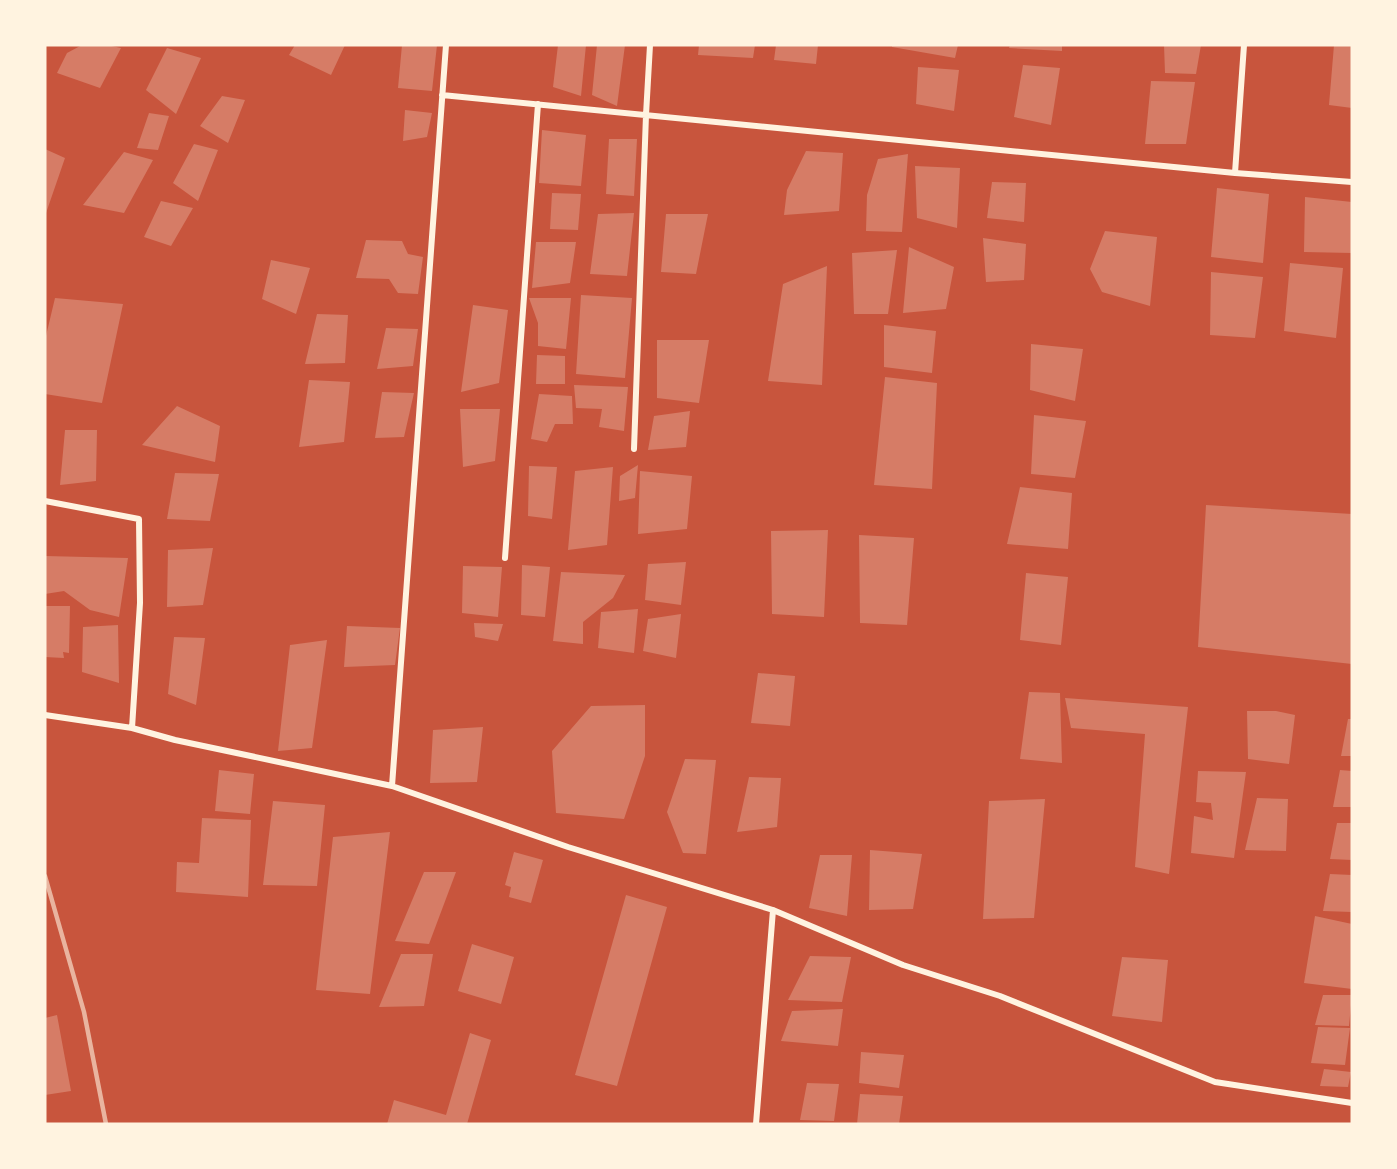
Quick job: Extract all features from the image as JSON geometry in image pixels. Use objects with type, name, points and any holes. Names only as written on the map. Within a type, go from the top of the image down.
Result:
[{"type":"street","points":[[392,786],[446,45]]},
{"type":"street","points":[[634,449],[650,45]]},
{"type":"street","points":[[1235,173],[1244,45]]},
{"type":"street","points":[[442,95],[1235,173],[1352,182]]},
{"type":"street","points":[[505,558],[538,104]]},
{"type":"street","points":[[45,501],[139,519],[140,603],[132,728]]},
{"type":"street","points":[[45,715],[132,728],[175,740],[392,786],[568,847],[774,910],[903,965],[1000,996],[1215,1082],[1352,1103]]},
{"type":"street","points":[[756,1124],[774,910]]},
{"type":"building","points":[[82,45],[107,45],[121,48],[100,88],[57,73],[67,53]]},
{"type":"building","points":[[295,45],[345,45],[331,75],[289,55]]},
{"type":"building","points":[[402,45],[437,45],[432,91],[398,88]]},
{"type":"building","points":[[558,45],[586,45],[581,96],[553,87]]},
{"type":"building","points":[[597,45],[625,45],[617,106],[592,95]]},
{"type":"building","points":[[699,45],[755,45],[753,58],[698,55]]},
{"type":"building","points":[[776,45],[818,45],[816,64],[774,60]]},
{"type":"building","points":[[892,45],[958,45],[955,58],[892,47]]},
{"type":"building","points":[[1010,45],[1062,45],[1062,51],[1009,48]]},
{"type":"building","points":[[1164,45],[1201,45],[1196,74],[1165,73]]},
{"type":"building","points":[[1334,45],[1352,45],[1352,108],[1329,105]]},
{"type":"building","points":[[167,48],[201,58],[176,114],[146,90]]},
{"type":"building","points":[[1023,65],[1060,68],[1051,125],[1014,117]]},
{"type":"building","points":[[918,67],[959,70],[954,111],[916,104]]},
{"type":"building","points":[[1151,81],[1195,82],[1186,144],[1145,144]]},
{"type":"building","points":[[222,96],[245,100],[228,143],[200,126]]},
{"type":"building","points":[[405,110],[432,113],[427,137],[403,141]]},
{"type":"building","points":[[149,113],[169,116],[158,150],[137,148]]},
{"type":"building","points":[[542,130],[586,135],[581,186],[539,183]]},
{"type":"building","points":[[609,139],[637,139],[634,196],[606,194]]},
{"type":"building","points":[[194,144],[218,150],[198,201],[173,183]]},
{"type":"building","points":[[45,149],[65,158],[45,216]]},
{"type":"building","points":[[806,151],[843,153],[839,211],[784,215],[787,190]]},
{"type":"building","points":[[124,152],[153,160],[124,213],[83,205]]},
{"type":"building","points":[[908,154],[902,232],[866,231],[867,195],[878,159]]},
{"type":"building","points":[[915,166],[960,168],[957,228],[917,218]]},
{"type":"building","points":[[992,182],[1026,183],[1024,222],[987,218]]},
{"type":"building","points":[[1217,188],[1269,194],[1263,263],[1211,257]]},
{"type":"building","points":[[552,193],[581,194],[578,230],[550,229]]},
{"type":"building","points":[[1305,197],[1352,202],[1352,253],[1304,252]]},
{"type":"building","points":[[161,201],[193,208],[171,246],[144,237]]},
{"type":"building","points":[[634,213],[627,276],[590,274],[598,214]]},
{"type":"building","points":[[666,214],[708,214],[696,274],[661,272]]},
{"type":"building","points":[[1105,231],[1157,237],[1150,306],[1102,292],[1090,269]]},
{"type":"building","points":[[983,238],[1026,244],[1024,280],[986,282]]},
{"type":"building","points":[[366,240],[402,241],[408,254],[423,257],[418,294],[398,293],[389,279],[356,278]]},
{"type":"building","points":[[536,242],[576,242],[570,283],[532,288]]},
{"type":"building","points":[[909,247],[954,267],[946,309],[903,313]]},
{"type":"building","points":[[897,250],[888,314],[854,314],[852,253]]},
{"type":"building","points":[[271,260],[310,268],[296,314],[262,299]]},
{"type":"building","points":[[1290,263],[1343,268],[1336,338],[1284,331]]},
{"type":"building","points":[[827,266],[822,385],[768,381],[783,284]]},
{"type":"building","points":[[1211,272],[1263,277],[1255,338],[1210,335]]},
{"type":"building","points":[[581,295],[632,298],[625,378],[576,374]]},
{"type":"building","points":[[55,298],[123,304],[102,403],[45,394],[45,340]]},
{"type":"building","points":[[529,298],[571,298],[566,349],[538,346],[538,323]]},
{"type":"building","points":[[473,305],[508,310],[499,383],[461,392]]},
{"type":"building","points":[[317,314],[348,315],[345,363],[305,364]]},
{"type":"building","points":[[884,325],[936,331],[932,373],[884,367]]},
{"type":"building","points":[[386,328],[418,329],[413,366],[377,369]]},
{"type":"building","points":[[657,340],[709,340],[699,403],[657,398]]},
{"type":"building","points":[[1031,344],[1083,349],[1075,401],[1030,390]]},
{"type":"building","points":[[537,355],[565,356],[565,384],[536,384]]},
{"type":"building","points":[[885,377],[937,383],[932,489],[874,485]]},
{"type":"building","points":[[309,380],[350,382],[344,442],[299,447]]},
{"type":"building","points":[[574,385],[628,387],[624,431],[599,427],[602,409],[576,408]]},
{"type":"building","points":[[382,392],[414,393],[404,437],[375,438]]},
{"type":"building","points":[[539,394],[572,396],[573,424],[555,424],[547,442],[531,439]]},
{"type":"building","points":[[177,406],[220,426],[215,462],[142,445]]},
{"type":"building","points":[[460,409],[500,409],[495,461],[463,467]]},
{"type":"building","points":[[690,411],[686,447],[648,450],[654,416]]},
{"type":"building","points":[[1034,415],[1086,421],[1075,478],[1031,474]]},
{"type":"building","points":[[65,430],[97,430],[96,481],[60,485]]},
{"type":"building","points":[[638,465],[635,498],[619,501],[620,476]]},
{"type":"building","points":[[529,466],[557,467],[552,519],[528,516]]},
{"type":"building","points":[[613,467],[607,545],[568,550],[575,471]]},
{"type":"building","points":[[640,471],[692,476],[687,529],[638,534]]},
{"type":"building","points":[[175,473],[219,474],[210,521],[167,519]]},
{"type":"building","points":[[1020,487],[1072,493],[1068,549],[1007,544]]},
{"type":"building","points":[[1206,505],[1352,514],[1352,664],[1198,647]]},
{"type":"building","points":[[828,530],[824,617],[772,614],[771,531]]},
{"type":"building","points":[[859,535],[914,538],[907,625],[860,623]]},
{"type":"building","points":[[213,548],[203,605],[167,607],[168,550]]},
{"type":"building","points":[[45,556],[128,558],[119,617],[90,610],[64,591],[45,594]]},
{"type":"building","points":[[686,562],[681,605],[645,600],[648,564]]},
{"type":"building","points":[[522,565],[550,567],[545,617],[521,615]]},
{"type":"building","points":[[463,566],[502,567],[498,617],[462,613]]},
{"type":"building","points":[[561,572],[625,575],[613,598],[583,622],[583,644],[553,641]]},
{"type":"building","points":[[1026,573],[1068,577],[1061,645],[1020,640]]},
{"type":"building","points":[[45,606],[70,606],[69,653],[63,652],[64,658],[45,657]]},
{"type":"building","points":[[638,609],[634,653],[598,648],[601,612]]},
{"type":"building","points":[[681,614],[676,658],[643,651],[648,619]]},
{"type":"building","points":[[474,623],[503,624],[498,641],[475,637]]},
{"type":"building","points":[[118,625],[119,683],[82,672],[83,627]]},
{"type":"building","points":[[347,626],[400,628],[395,665],[344,667]]},
{"type":"building","points":[[174,637],[205,638],[196,705],[168,694]]},
{"type":"building","points":[[327,640],[312,748],[278,751],[290,645]]},
{"type":"building","points":[[758,673],[795,676],[790,726],[751,723]]},
{"type":"building","points":[[1029,692],[1060,693],[1062,763],[1020,759]]},
{"type":"building","points":[[1065,698],[1188,707],[1169,874],[1135,867],[1145,734],[1071,728]]},
{"type":"building","points":[[645,705],[645,756],[624,819],[556,813],[552,751],[591,706]]},
{"type":"building","points":[[1247,711],[1276,711],[1295,715],[1289,764],[1248,759]]},
{"type":"building","points":[[1348,719],[1352,719],[1352,756],[1341,756]]},
{"type":"building","points":[[483,727],[477,782],[430,783],[433,730]]},
{"type":"building","points":[[685,759],[716,760],[706,854],[683,853],[667,812]]},
{"type":"building","points":[[219,770],[254,774],[250,814],[215,811]]},
{"type":"building","points":[[1340,770],[1352,771],[1352,807],[1333,807]]},
{"type":"building","points":[[1198,771],[1246,772],[1234,858],[1191,853],[1194,816],[1213,820],[1211,803],[1196,802]]},
{"type":"building","points":[[749,777],[781,778],[777,827],[737,832]]},
{"type":"building","points":[[1257,798],[1288,799],[1286,851],[1245,850]]},
{"type":"building","points":[[1045,799],[1034,918],[983,919],[989,801]]},
{"type":"building","points":[[273,801],[325,805],[317,886],[263,885]]},
{"type":"building","points":[[202,818],[251,820],[248,897],[176,892],[177,862],[199,863]]},
{"type":"building","points":[[1337,823],[1352,823],[1352,860],[1330,859]]},
{"type":"building","points":[[390,832],[370,994],[316,990],[333,837]]},
{"type":"building","points":[[870,850],[922,854],[913,909],[869,910]]},
{"type":"building","points":[[514,852],[543,860],[531,903],[509,897],[511,887],[505,885]]},
{"type":"building","points":[[820,855],[852,855],[847,916],[809,908]]},
{"type":"building","points":[[424,872],[456,872],[429,944],[395,941]]},
{"type":"building","points":[[1330,874],[1352,875],[1352,912],[1323,911]]},
{"type":"building","points":[[626,895],[667,907],[617,1086],[575,1075]]},
{"type":"building","points":[[1315,916],[1352,924],[1352,989],[1304,983]]},
{"type":"building","points":[[472,944],[514,957],[501,1004],[458,991]]},
{"type":"building","points":[[401,954],[433,954],[424,1006],[379,1007]]},
{"type":"building","points":[[810,956],[851,957],[842,1002],[788,1000]]},
{"type":"building","points":[[1122,957],[1168,960],[1162,1022],[1112,1016]]},
{"type":"building","points":[[1323,995],[1352,995],[1349,1026],[1315,1025]]},
{"type":"building","points":[[843,1009],[838,1046],[781,1041],[792,1011]]},
{"type":"building","points":[[57,1015],[71,1091],[45,1095],[45,1018]]},
{"type":"building","points":[[1318,1027],[1350,1028],[1345,1065],[1311,1063]]},
{"type":"building","points":[[470,1033],[491,1040],[467,1124],[387,1124],[394,1100],[446,1115]]},
{"type":"building","points":[[861,1052],[904,1055],[899,1088],[859,1083]]},
{"type":"building","points":[[1324,1069],[1351,1072],[1348,1087],[1320,1086]]},
{"type":"building","points":[[807,1083],[839,1084],[834,1121],[800,1120]]},
{"type":"building","points":[[860,1094],[903,1096],[899,1124],[857,1124]]},
{"type":"railway","points":[[45,876],[84,1012],[106,1124]]}]
